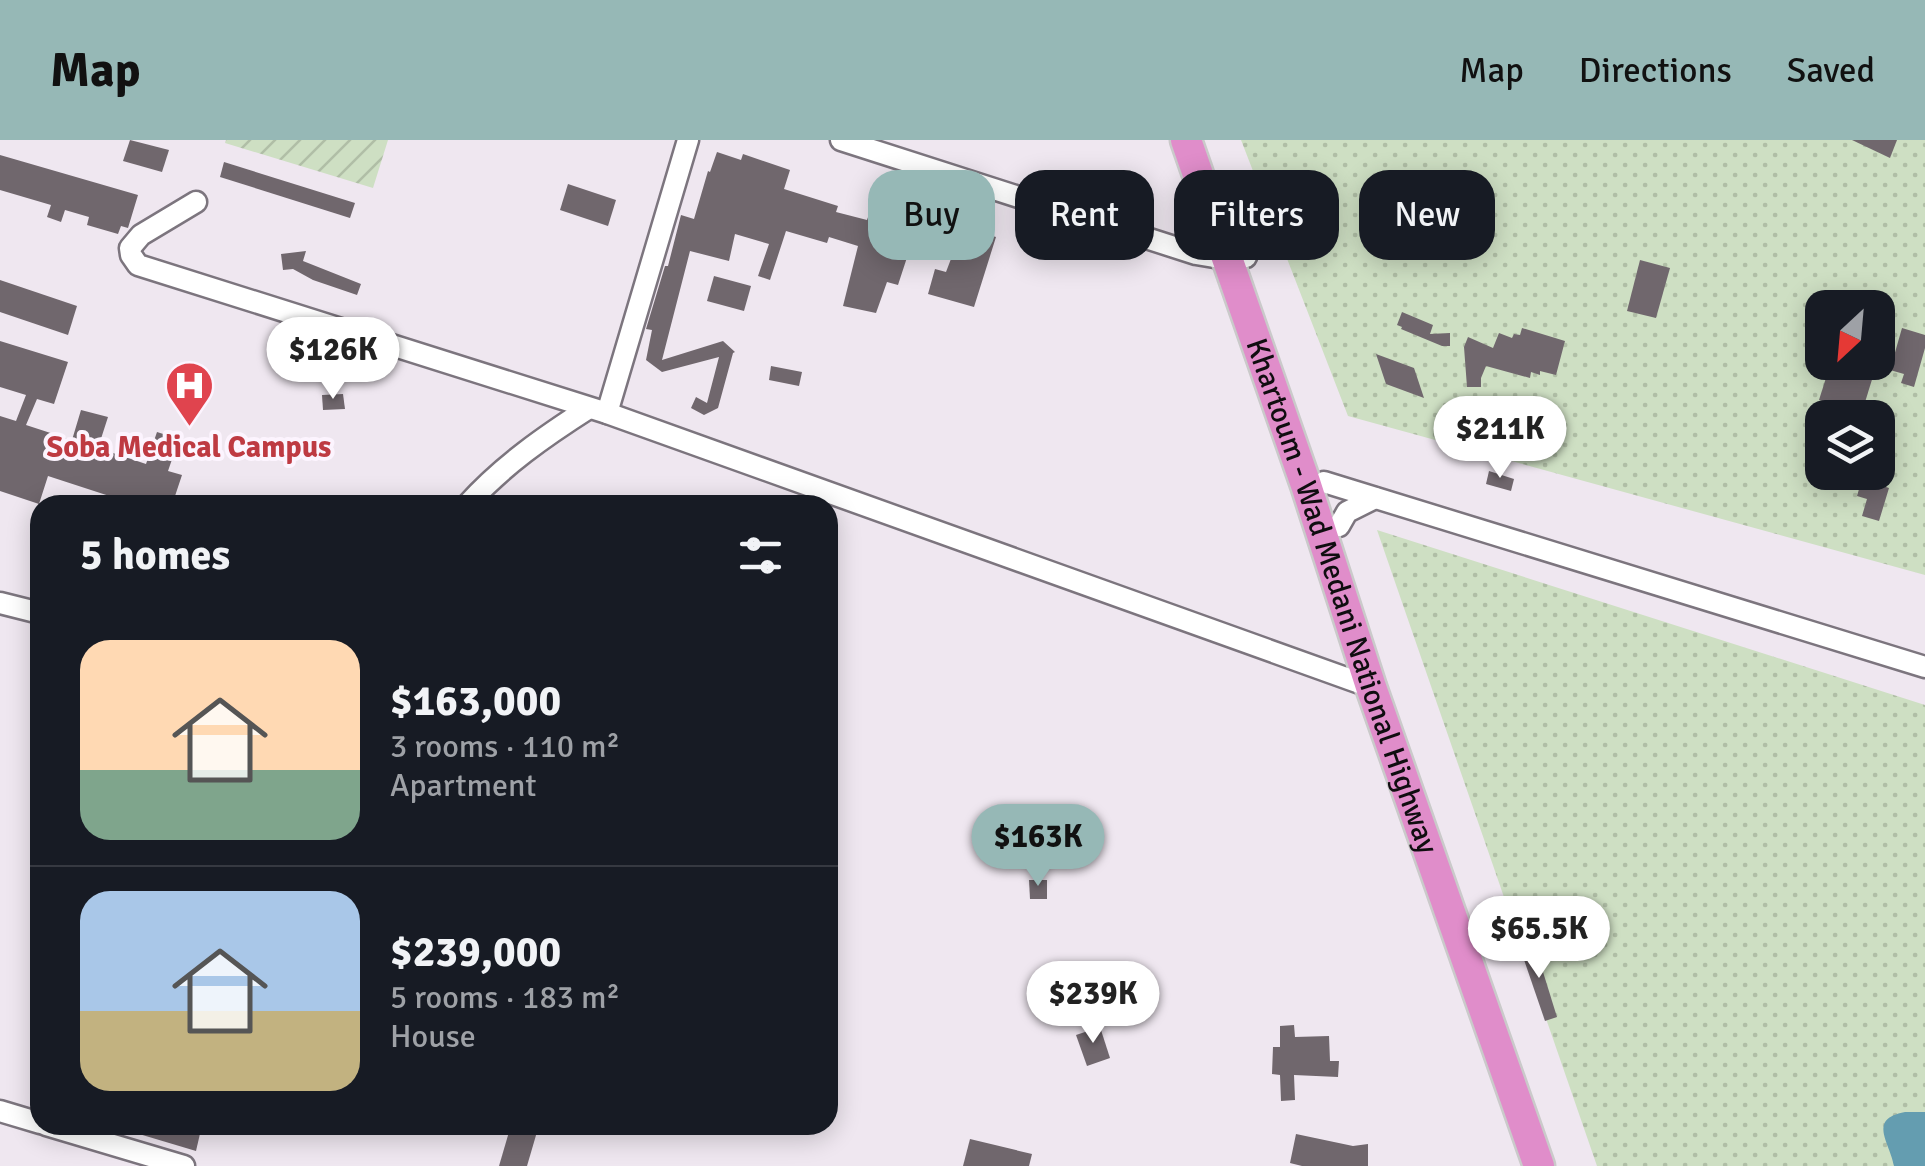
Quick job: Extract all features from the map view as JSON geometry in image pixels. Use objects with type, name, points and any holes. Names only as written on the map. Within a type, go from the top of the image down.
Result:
[{"type":"highway","name":"Khartoum - Wad Medani National Highway","points":[[1186,140],[1199,170]]},
{"type":"highway","name":"Khartoum - Wad Medani National Highway","points":[[1208,140],[1215,170]]},
{"type":"highway","name":"Khartoum - Wad Medani National Highway","points":[[1237,260],[1324,482],[1560,1166]]},
{"type":"highway","name":"Khartoum - Wad Medani National Highway","points":[[1237,260],[1371,687],[1539,1166]]},
{"type":"street","points":[[477,495],[526,450],[598,411],[688,140]]},
{"type":"street","points":[[841,140],[1174,247]]},
{"type":"street","points":[[196,202],[141,235],[130,248],[138,265],[598,411],[833,495]]},
{"type":"street","points":[[1324,482],[1925,668]]},
{"type":"street","points":[[838,497],[1371,687]]},
{"type":"street","points":[[1339,526],[1347,512],[1375,498]]},
{"type":"street","points":[[0,603],[30,610]]},
{"type":"street","points":[[0,1112],[30,1120]]},
{"type":"street","points":[[80,1135],[184,1166]]},
{"type":"green space","points":[[388,140],[373,188],[225,143]]},
{"type":"green space","points":[[1241,140],[1925,140],[1925,575],[1348,416],[1288,260],[1339,260],[1339,170],[1253,170]]},
{"type":"green space","points":[[1377,530],[1925,705],[1925,1166],[1597,1166]]},
{"type":"water","points":[[1925,1112],[1925,1166],[1894,1166],[1884,1126],[1893,1115]]},
{"type":"building","points":[[130,140],[169,150],[162,172],[123,161]]},
{"type":"building","points":[[1852,140],[1897,140],[1890,158]]},
{"type":"building","points":[[717,152],[741,160],[743,154],[790,170],[784,189],[838,206],[836,212],[868,217],[868,260],[906,260],[898,285],[887,282],[876,313],[843,306],[858,246],[829,237],[827,243],[786,231],[770,280],[758,276],[769,244],[735,234],[729,261],[690,251],[662,360],[723,341],[735,352],[718,408],[704,415],[691,408],[696,397],[707,403],[719,357],[662,372],[646,360],[652,330],[646,329],[681,215],[694,219]]},
{"type":"building","points":[[0,155],[138,195],[128,228],[121,226],[118,234],[87,225],[89,217],[65,210],[61,222],[47,217],[51,205],[0,190]]},
{"type":"building","points":[[224,162],[355,203],[350,218],[220,177]]},
{"type":"building","points":[[568,184],[616,200],[608,226],[560,210]]},
{"type":"building","points":[[306,251],[303,261],[361,284],[357,295],[293,269],[283,270],[281,254]]},
{"type":"building","points":[[951,260],[989,260],[974,307],[928,294],[935,269],[946,272]]},
{"type":"building","points":[[1640,260],[1670,268],[1656,318],[1627,311]]},
{"type":"building","points":[[714,276],[751,286],[744,311],[707,301]]},
{"type":"building","points":[[0,280],[77,306],[68,335],[0,312]]},
{"type":"building","points":[[1402,312],[1433,325],[1430,334],[1450,333],[1450,346],[1401,329],[1397,325]]},
{"type":"building","points":[[1522,328],[1565,341],[1556,375],[1531,372],[1530,378],[1486,366],[1481,387],[1467,387],[1464,347],[1468,337],[1493,348],[1499,333],[1512,338],[1514,334],[1520,335]]},
{"type":"building","points":[[1902,328],[1925,335],[1914,387],[1901,383],[1904,374],[1895,371],[1895,352]]},
{"type":"building","points":[[0,341],[68,362],[54,404],[37,399],[26,425],[72,440],[81,410],[108,417],[98,448],[146,464],[157,432],[179,439],[168,471],[182,475],[175,495],[106,495],[48,476],[42,495],[30,495],[30,501],[0,491],[0,416],[16,421],[26,395],[0,387]]},
{"type":"building","points":[[1376,354],[1414,368],[1424,398],[1386,384]]},
{"type":"building","points":[[771,366],[802,372],[799,386],[769,380]]},
{"type":"building","points":[[1825,380],[1872,380],[1866,400],[1819,400]]},
{"type":"building","points":[[343,394],[345,409],[323,410],[322,395]]},
{"type":"building","points":[[1489,471],[1514,479],[1511,491],[1486,484]]},
{"type":"building","points":[[1859,490],[1888,490],[1879,521],[1862,516],[1867,499],[1857,496]]},
{"type":"building","points":[[1029,880],[1047,880],[1047,899],[1030,899]]},
{"type":"building","points":[[1534,943],[1557,1017],[1545,1021],[1520,948]]},
{"type":"building","points":[[1294,1025],[1295,1037],[1329,1036],[1330,1061],[1339,1061],[1338,1077],[1294,1075],[1295,1100],[1281,1101],[1280,1075],[1272,1074],[1273,1047],[1280,1047],[1280,1026]]},
{"type":"building","points":[[1100,1027],[1110,1058],[1087,1066],[1076,1035]]},
{"type":"building","points":[[1296,1134],[1353,1146],[1368,1144],[1368,1166],[1290,1163]]},
{"type":"building","points":[[142,1135],[200,1135],[196,1151]]},
{"type":"building","points":[[508,1135],[536,1135],[527,1166],[499,1166]]},
{"type":"building","points":[[970,1139],[1032,1154],[1029,1166],[963,1166]]},
{"type":"place","name":"Soba Medical Campus","points":[[189,428]]}]
